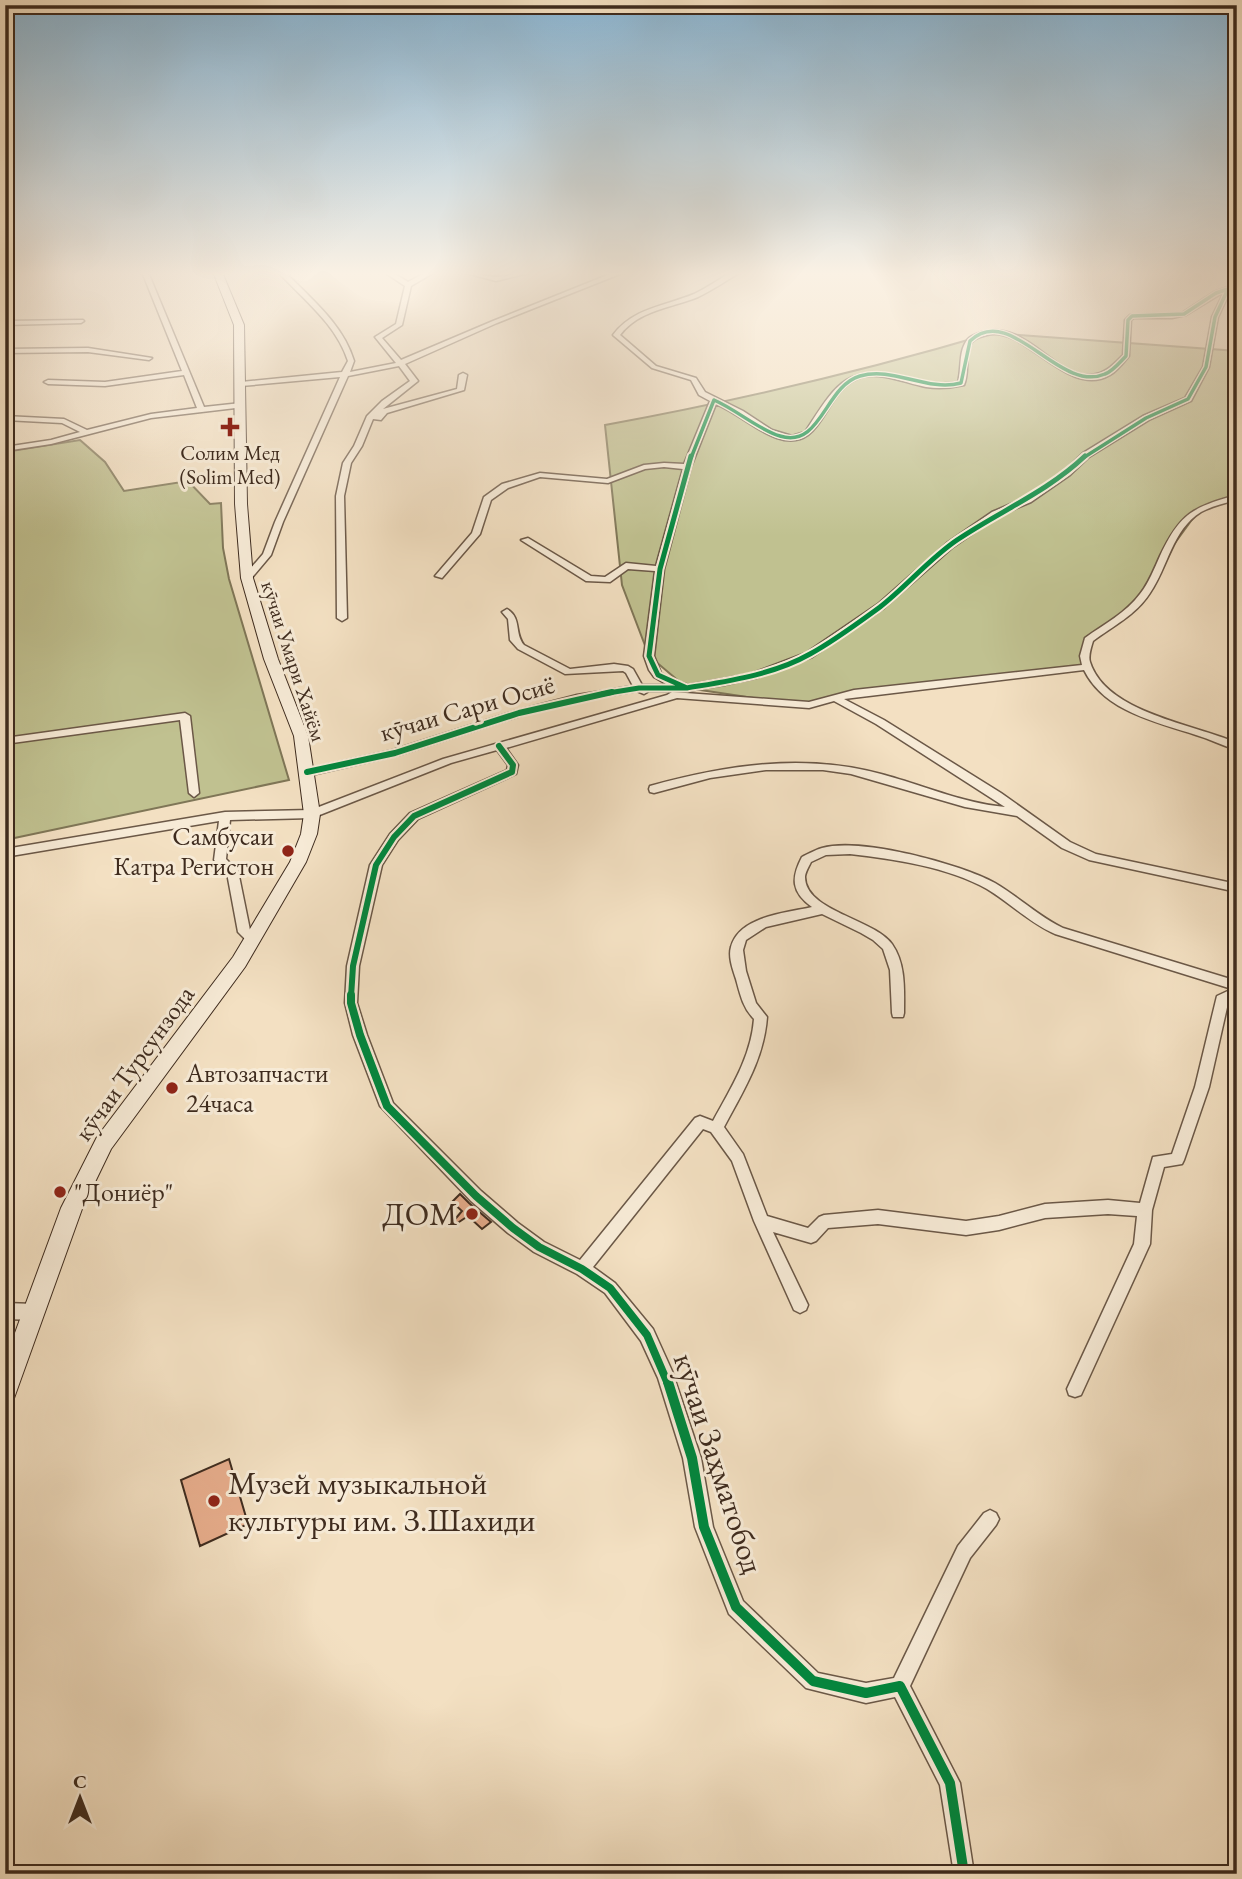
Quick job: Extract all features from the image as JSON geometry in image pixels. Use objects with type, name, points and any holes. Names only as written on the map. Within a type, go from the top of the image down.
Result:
[{"type":"main road","name":"кӯчаи Умари Хайём","points":[[240,360],[241,504],[247,578],[271,659],[300,729],[307,772]]},
{"type":"main road","name":"кӯчаи Турсунзода","points":[[5,1393],[72,1208],[104,1143],[239,962],[298,862],[309,834],[312,814],[307,772]]},
{"type":"street","points":[[181,360],[201,408]]},
{"type":"street","points":[[247,578],[267,555],[312,447],[348,374],[351,360]]},
{"type":"street","points":[[342,618],[340,496],[347,463],[366,426],[385,403],[414,382],[398,360]]},
{"type":"street","points":[[241,384],[348,374],[404,365],[415,360]]},
{"type":"street","points":[[645,360],[654,367],[694,379],[706,397],[736,410],[771,435],[802,437],[808,434],[835,395],[864,373],[885,373],[928,385],[961,383],[966,360]]},
{"type":"street","points":[[1046,360],[1071,374],[1096,377],[1107,375],[1122,360]]},
{"type":"street","points":[[643,690],[687,688],[753,676],[809,654],[881,606],[950,545],[995,514],[1028,500],[1067,473],[1086,455],[1146,418],[1188,399],[1206,368],[1207,360]]},
{"type":"street","points":[[48,382],[105,384],[186,373]]},
{"type":"street","points":[[366,426],[374,423],[384,411],[460,390],[463,375]]},
{"type":"street","points":[[687,688],[664,680],[651,669],[649,656],[660,569],[687,467],[714,400]]},
{"type":"street","points":[[5,449],[51,442],[85,432],[201,408],[241,405]]},
{"type":"street","points":[[5,418],[64,421],[85,432]]},
{"type":"street","points":[[439,576],[476,534],[487,499],[505,486],[540,475],[608,481],[645,467],[687,467]]},
{"type":"street","points":[[1237,497],[1199,510],[1178,531],[1147,592],[1136,605],[1088,640],[1085,660],[1093,677],[1111,697],[1173,725],[1237,747]]},
{"type":"street","points":[[525,540],[583,575],[598,581],[614,578],[626,566],[660,569]]},
{"type":"street","points":[[507,612],[513,619],[515,639],[521,648],[568,672],[614,667],[630,671],[648,699],[643,707]]},
{"type":"street","name":"кӯчаи Сари Осиё","points":[[307,772],[395,752],[542,707],[643,690],[675,696],[808,705],[854,693],[1088,667]]},
{"type":"street","points":[[5,853],[225,816],[312,814],[396,780],[499,746],[675,696]]},
{"type":"street","points":[[835,698],[880,722],[1066,845],[1093,857],[1237,888]]},
{"type":"street","points":[[5,741],[185,716],[194,793]]},
{"type":"street","name":"кӯчаи Заҳматобод","points":[[499,746],[513,765],[512,772],[414,816],[394,837],[376,865],[354,966],[351,1003],[387,1106],[476,1196],[538,1247],[582,1269],[610,1288],[639,1325],[667,1377],[692,1458],[704,1527],[736,1607],[813,1681],[866,1693],[900,1686]]},
{"type":"street","points":[[654,789],[704,774],[750,766],[785,764],[841,767],[970,805],[1019,812]]},
{"type":"street","points":[[225,816],[220,860],[232,871],[244,932],[252,939]]},
{"type":"street","points":[[898,1013],[896,966],[886,944],[824,909],[807,896],[799,874],[806,859],[831,850],[891,855],[939,866],[983,882],[1056,930],[1237,986]]},
{"type":"street","points":[[716,1128],[748,1070],[761,1032],[761,1017],[754,1012],[747,998],[736,957],[737,944],[748,931],[761,923],[824,909]]},
{"type":"street","points":[[1075,1389],[1142,1244],[1145,1210],[1158,1161],[1177,1160],[1202,1087],[1222,1000],[1237,993]]},
{"type":"street","points":[[582,1269],[700,1122],[716,1128],[738,1158],[761,1222],[800,1305]]},
{"type":"street","points":[[761,1222],[811,1236],[824,1222],[878,1217],[966,1228],[1045,1211],[1108,1207],[1145,1210]]},
{"type":"street","points":[[5,1311],[35,1312]]},
{"type":"street","points":[[964,1874],[950,1783],[900,1686],[964,1552],[990,1519]]},
{"type":"green space","points":[[896,360],[1237,360],[1237,497],[1199,510],[1164,558],[1136,605],[1088,640],[1088,667],[854,693],[801,705],[687,688],[649,656],[622,585],[605,425],[703,406]]},
{"type":"green space","points":[[80,440],[105,462],[124,491],[188,481],[210,504],[221,503],[223,548],[229,579],[289,780],[5,840],[5,452]]},
{"type":"building","name":"ДОМ","points":[[460,1194],[491,1222],[482,1229],[468,1216],[453,1226],[451,1224],[462,1211],[452,1202]]},
{"type":"building","name":"Музей музыкальной культуры им. З.Шахиди","points":[[229,1459],[248,1524],[200,1546],[181,1480]]},
{"type":"cycle path","points":[[687,688],[658,675],[649,656],[660,569],[687,467],[714,400],[777,435],[784,438],[800,437],[808,434],[829,401],[848,381],[873,374],[949,386],[961,383],[965,360]]},
{"type":"cycle path","points":[[1050,360],[1069,372],[1088,378],[1107,374],[1122,360]]},
{"type":"cycle path","points":[[687,688],[753,676],[809,655],[881,606],[950,545],[995,514],[1028,500],[1067,473],[1086,455],[1146,418],[1188,399],[1207,360]]},
{"type":"cycle path","points":[[307,772],[395,753],[519,713],[577,698],[639,688],[687,688]]},
{"type":"cycle path","points":[[499,746],[513,765],[512,772],[414,816],[394,837],[376,865],[353,966],[351,1003],[387,1106],[476,1196],[513,1228],[539,1247],[582,1269],[610,1288],[647,1335],[666,1377],[692,1458],[704,1527],[736,1607],[813,1681],[866,1693],[900,1686],[950,1783],[964,1874]]},
{"type":"place","name":"Солим Мед (Solim Med)","points":[[230,427]]},
{"type":"place","name":"Самбусаи Катра Регистон","points":[[288,851]]},
{"type":"place","name":"Автозапчасти 24часа","points":[[172,1088]]},
{"type":"place","name":"\"Дониёр\"","points":[[60,1192]]},
{"type":"place","name":"ДОМ","points":[[472,1214]]},
{"type":"place","name":"Музей музыкальной культуры им. З.Шахиди","points":[[214,1501]]}]
